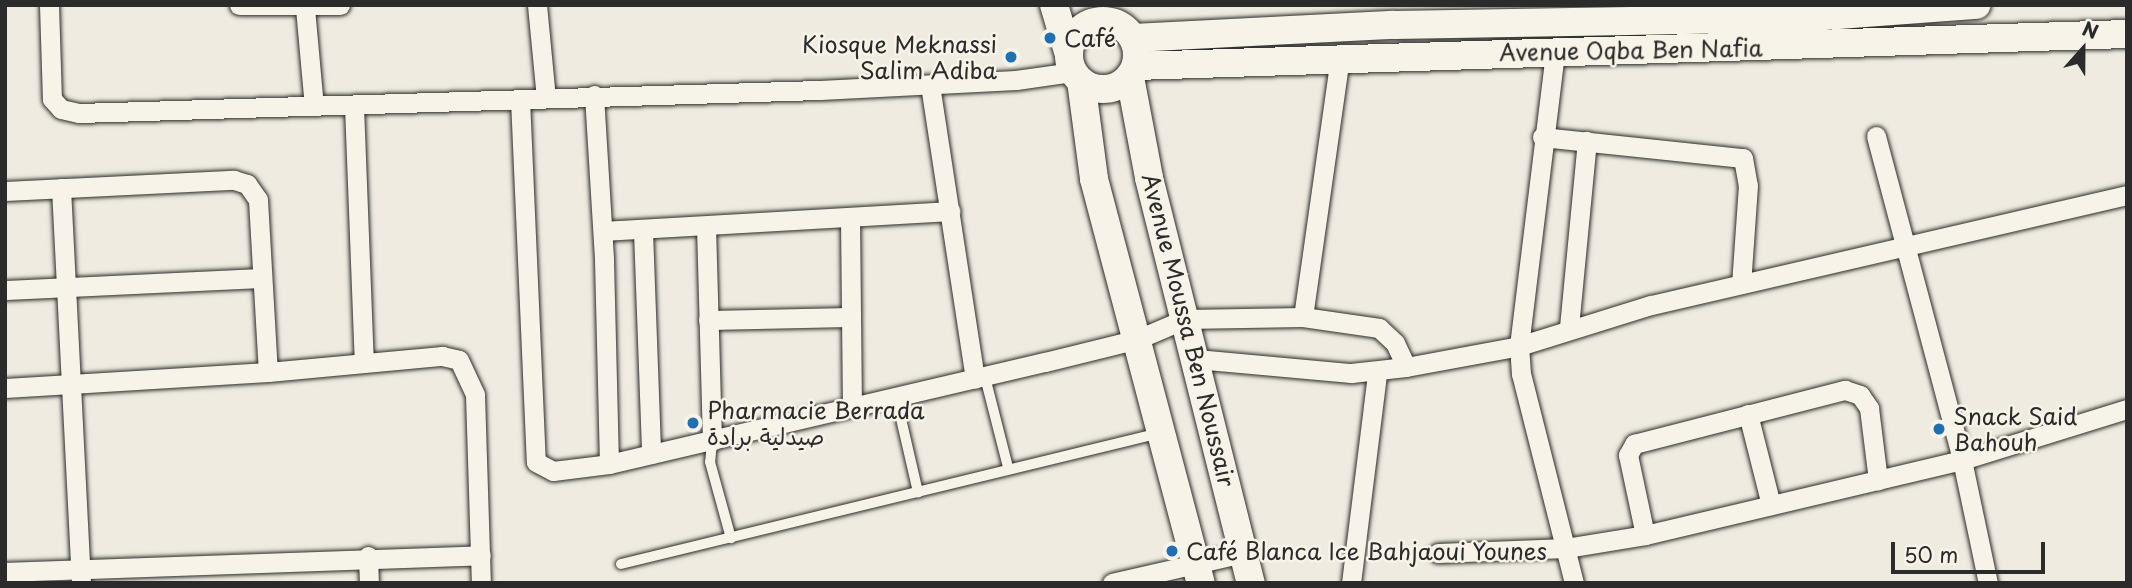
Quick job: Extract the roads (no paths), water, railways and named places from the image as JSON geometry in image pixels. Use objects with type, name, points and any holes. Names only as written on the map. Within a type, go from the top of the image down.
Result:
[{"type":"street","points":[[49,5],[50,86],[61,109],[79,113],[930,85],[1074,69],[1112,88],[1133,71],[1120,22],[1107,21],[1085,26],[1076,33],[1074,69]]},
{"type":"street","points":[[537,5],[546,98]]},
{"type":"street","points":[[1055,5],[1074,69],[1094,179],[1199,574]]},
{"type":"street","name":"Avenue Oqba Ben Nafia","points":[[1120,22],[1392,15],[1828,11],[1977,5]]},
{"type":"street","points":[[244,7],[322,6],[314,106]]},
{"type":"street","name":"Avenue Oqba Ben Nafia","points":[[1133,71],[1340,58],[2127,34]]},
{"type":"street","points":[[1555,51],[1542,137],[1519,346],[1521,374],[1574,583]]},
{"type":"street","points":[[1303,317],[1340,58]]},
{"type":"street","name":"Avenue Moussa Ben Noussair","points":[[1133,71],[1149,178],[1251,583]]},
{"type":"street","points":[[930,85],[980,378]]},
{"type":"street","points":[[594,95],[603,231],[609,464]]},
{"type":"street","points":[[520,99],[536,462],[553,471],[609,464],[980,378],[1138,339],[1185,319],[1303,317],[1379,328],[1395,343],[1406,368]]},
{"type":"street","points":[[354,106],[364,363]]},
{"type":"street","points":[[1876,136],[1962,460],[1988,583]]},
{"type":"street","points":[[1542,137],[1743,158],[1748,185],[1741,284]]},
{"type":"street","points":[[1569,327],[1587,141]]},
{"type":"street","points":[[5,191],[234,180],[247,184],[258,200],[268,372]]},
{"type":"street","points":[[61,188],[80,576]]},
{"type":"street","points":[[1196,359],[1377,374],[1519,346],[1569,327],[1741,284],[2127,195]]},
{"type":"street","points":[[603,231],[643,231],[950,211]]},
{"type":"street","points":[[850,218],[852,406]]},
{"type":"street","points":[[706,226],[712,441]]},
{"type":"street","points":[[643,231],[651,453]]},
{"type":"street","points":[[5,290],[262,278]]},
{"type":"street","points":[[708,320],[851,317]]},
{"type":"street","points":[[5,388],[268,372],[442,356],[459,360],[468,374],[475,396],[481,583]]},
{"type":"street","points":[[1351,583],[1377,374]]},
{"type":"street","points":[[1645,535],[1628,455],[1634,444],[1844,390],[1860,395],[1869,408],[1878,480]]},
{"type":"street","points":[[1438,552],[1566,548],[1645,535],[1962,460],[2127,409]]},
{"type":"street","points":[[1748,414],[1771,505]]},
{"type":"street","points":[[1112,583],[1199,574],[1243,553]]},
{"type":"street","points":[[5,572],[80,576],[368,556],[481,555]]},
{"type":"street","points":[[368,556],[369,583]]},
{"type":"lane","points":[[980,378],[1008,467]]},
{"type":"lane","points":[[896,397],[918,492]]},
{"type":"lane","points":[[621,564],[918,492],[1008,467],[1163,432]]},
{"type":"lane","points":[[712,441],[710,462],[731,538]]},
{"type":"place","name":"Café","points":[[1050,38]]},
{"type":"place","name":"Kiosque Meknassi Salim Adiba","points":[[1011,57]]},
{"type":"place","name":"Pharmacie Berrada صيدلية برادة","points":[[693,423]]},
{"type":"place","name":"Snack Said Bahouh","points":[[1939,429]]},
{"type":"place","name":"Café Blanca Ice Bahjaoui Younes","points":[[1172,551]]}]
